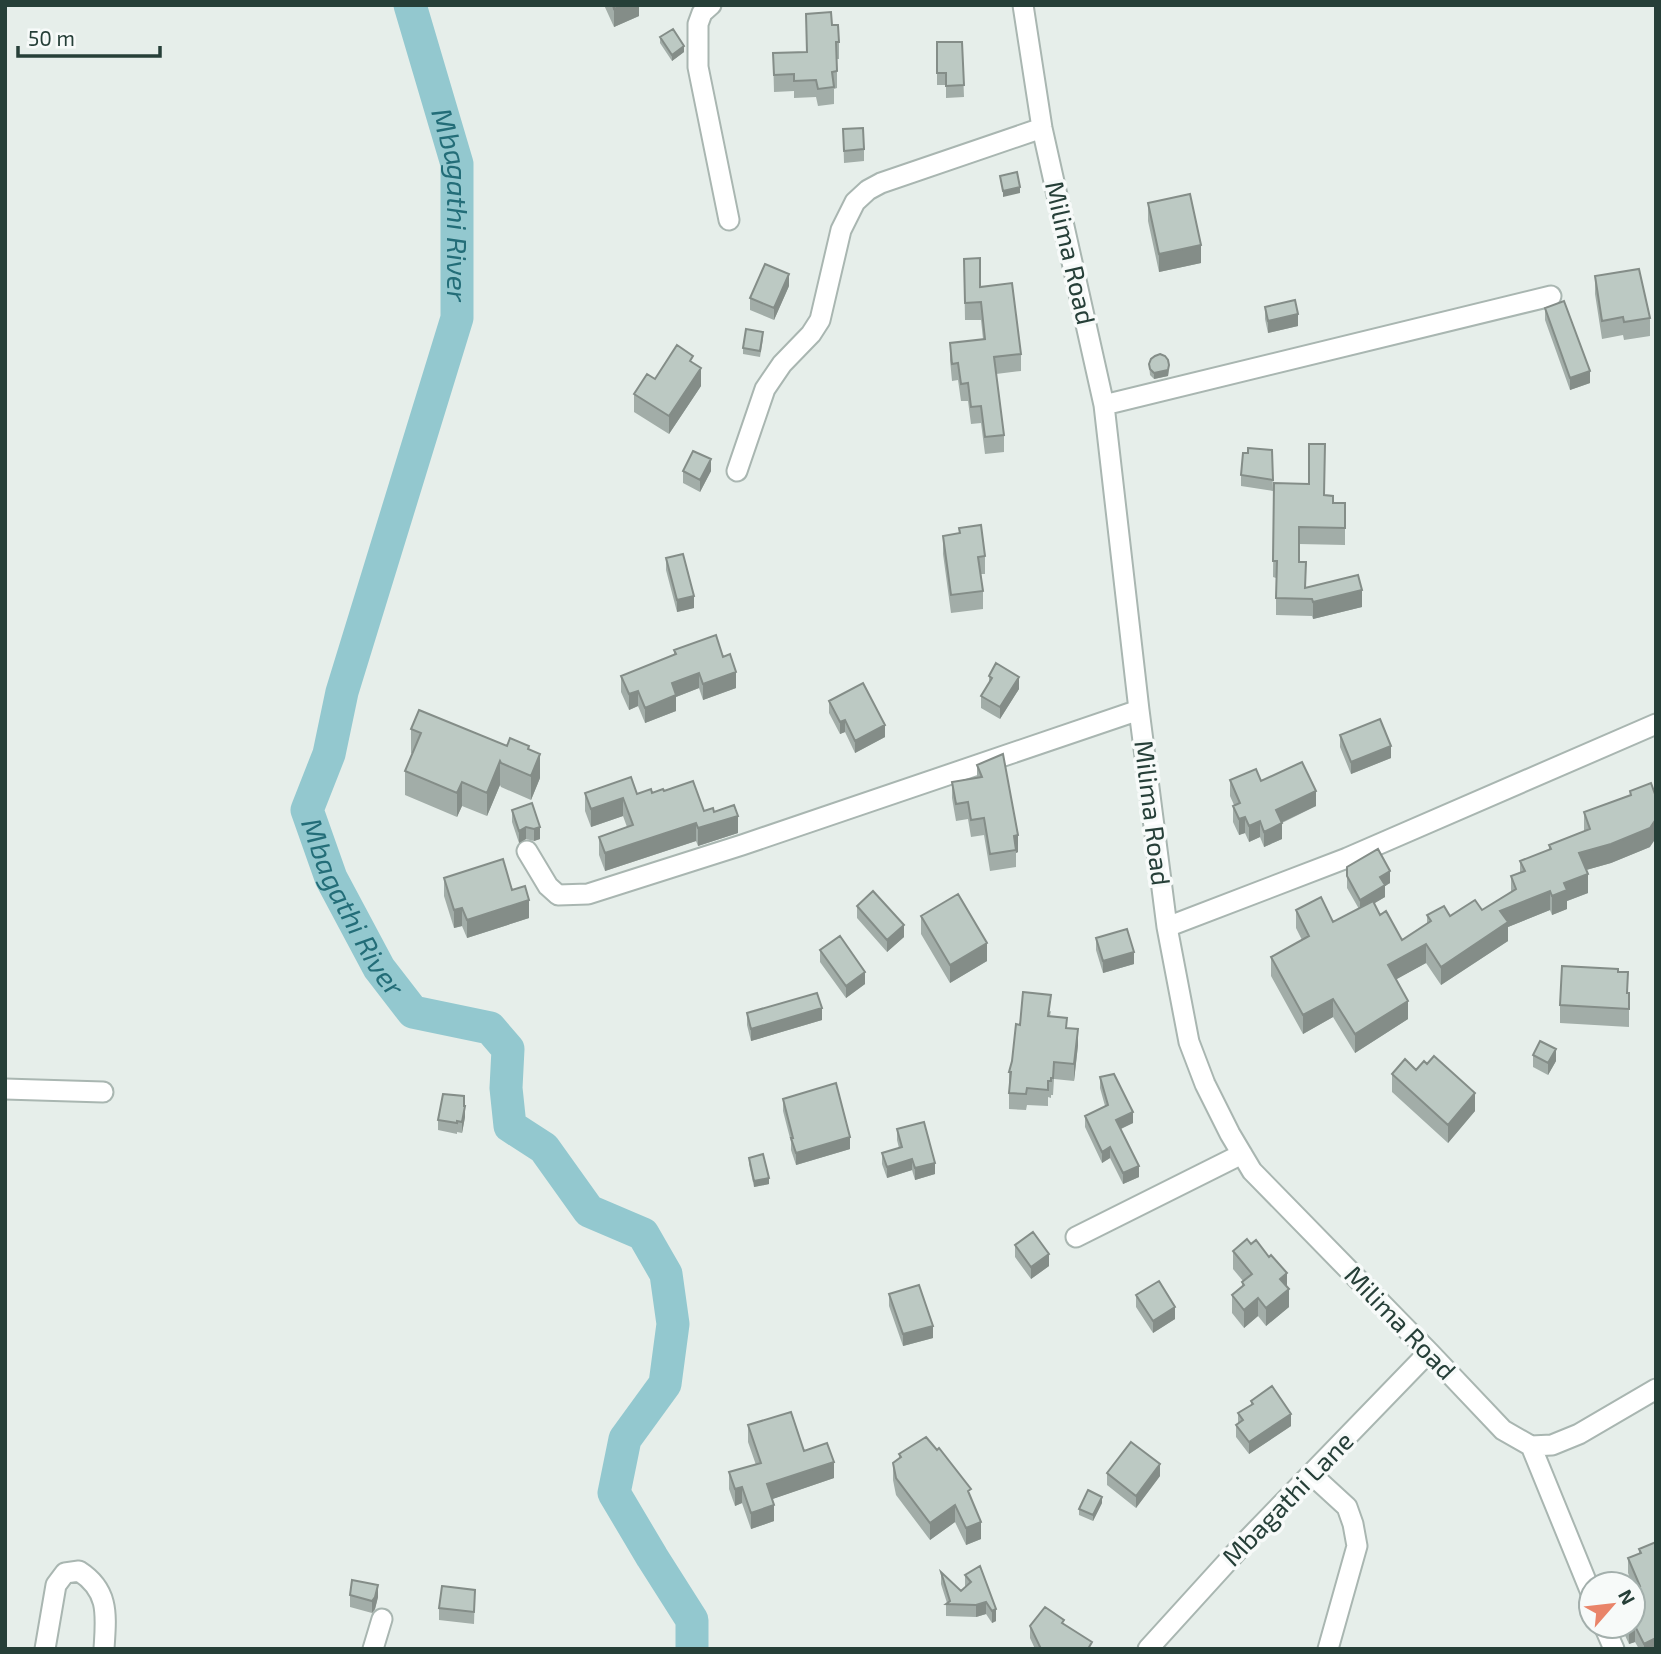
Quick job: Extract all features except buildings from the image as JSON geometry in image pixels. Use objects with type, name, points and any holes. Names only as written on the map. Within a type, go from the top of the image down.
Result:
[{"type":"street","points":[[712,5],[702,13],[698,24],[698,67],[729,220]]},
{"type":"street","name":"Milima Road","points":[[1024,5],[1042,128],[1104,405],[1167,927],[1189,1042],[1205,1084],[1252,1171],[1503,1430],[1531,1446]]},
{"type":"street","points":[[737,471],[765,389],[782,364],[811,334],[820,320],[841,230],[855,202],[881,183],[1042,128]]},
{"type":"street","points":[[1104,405],[1551,296]]},
{"type":"street","points":[[527,851],[548,886],[558,895],[588,894],[742,845],[1139,710]]},
{"type":"street","points":[[1167,927],[1347,858],[1656,724]]},
{"type":"street","points":[[5,1089],[103,1092]]},
{"type":"street","points":[[1076,1237],[1242,1154]]},
{"type":"street","name":"Mbagathi Lane","points":[[1148,1649],[1248,1539],[1429,1352]]},
{"type":"street","points":[[1582,1570],[1531,1446],[1552,1445],[1579,1434],[1656,1389]]},
{"type":"street","points":[[1311,1474],[1347,1507],[1357,1546],[1328,1649]]},
{"type":"street","points":[[45,1649],[56,1585],[65,1573],[79,1571],[92,1580],[101,1595],[106,1617],[104,1649]]},
{"type":"street","points":[[373,1649],[382,1619]]},
{"type":"waterway","name":"Mbagathi River","points":[[410,5],[457,164],[457,318],[342,692],[329,754],[307,810],[331,878],[379,968],[413,1012],[490,1028],[508,1049],[506,1088],[510,1126],[544,1148],[589,1211],[643,1234],[666,1274],[673,1324],[665,1384],[625,1439],[614,1493],[692,1620],[692,1649]]}]
